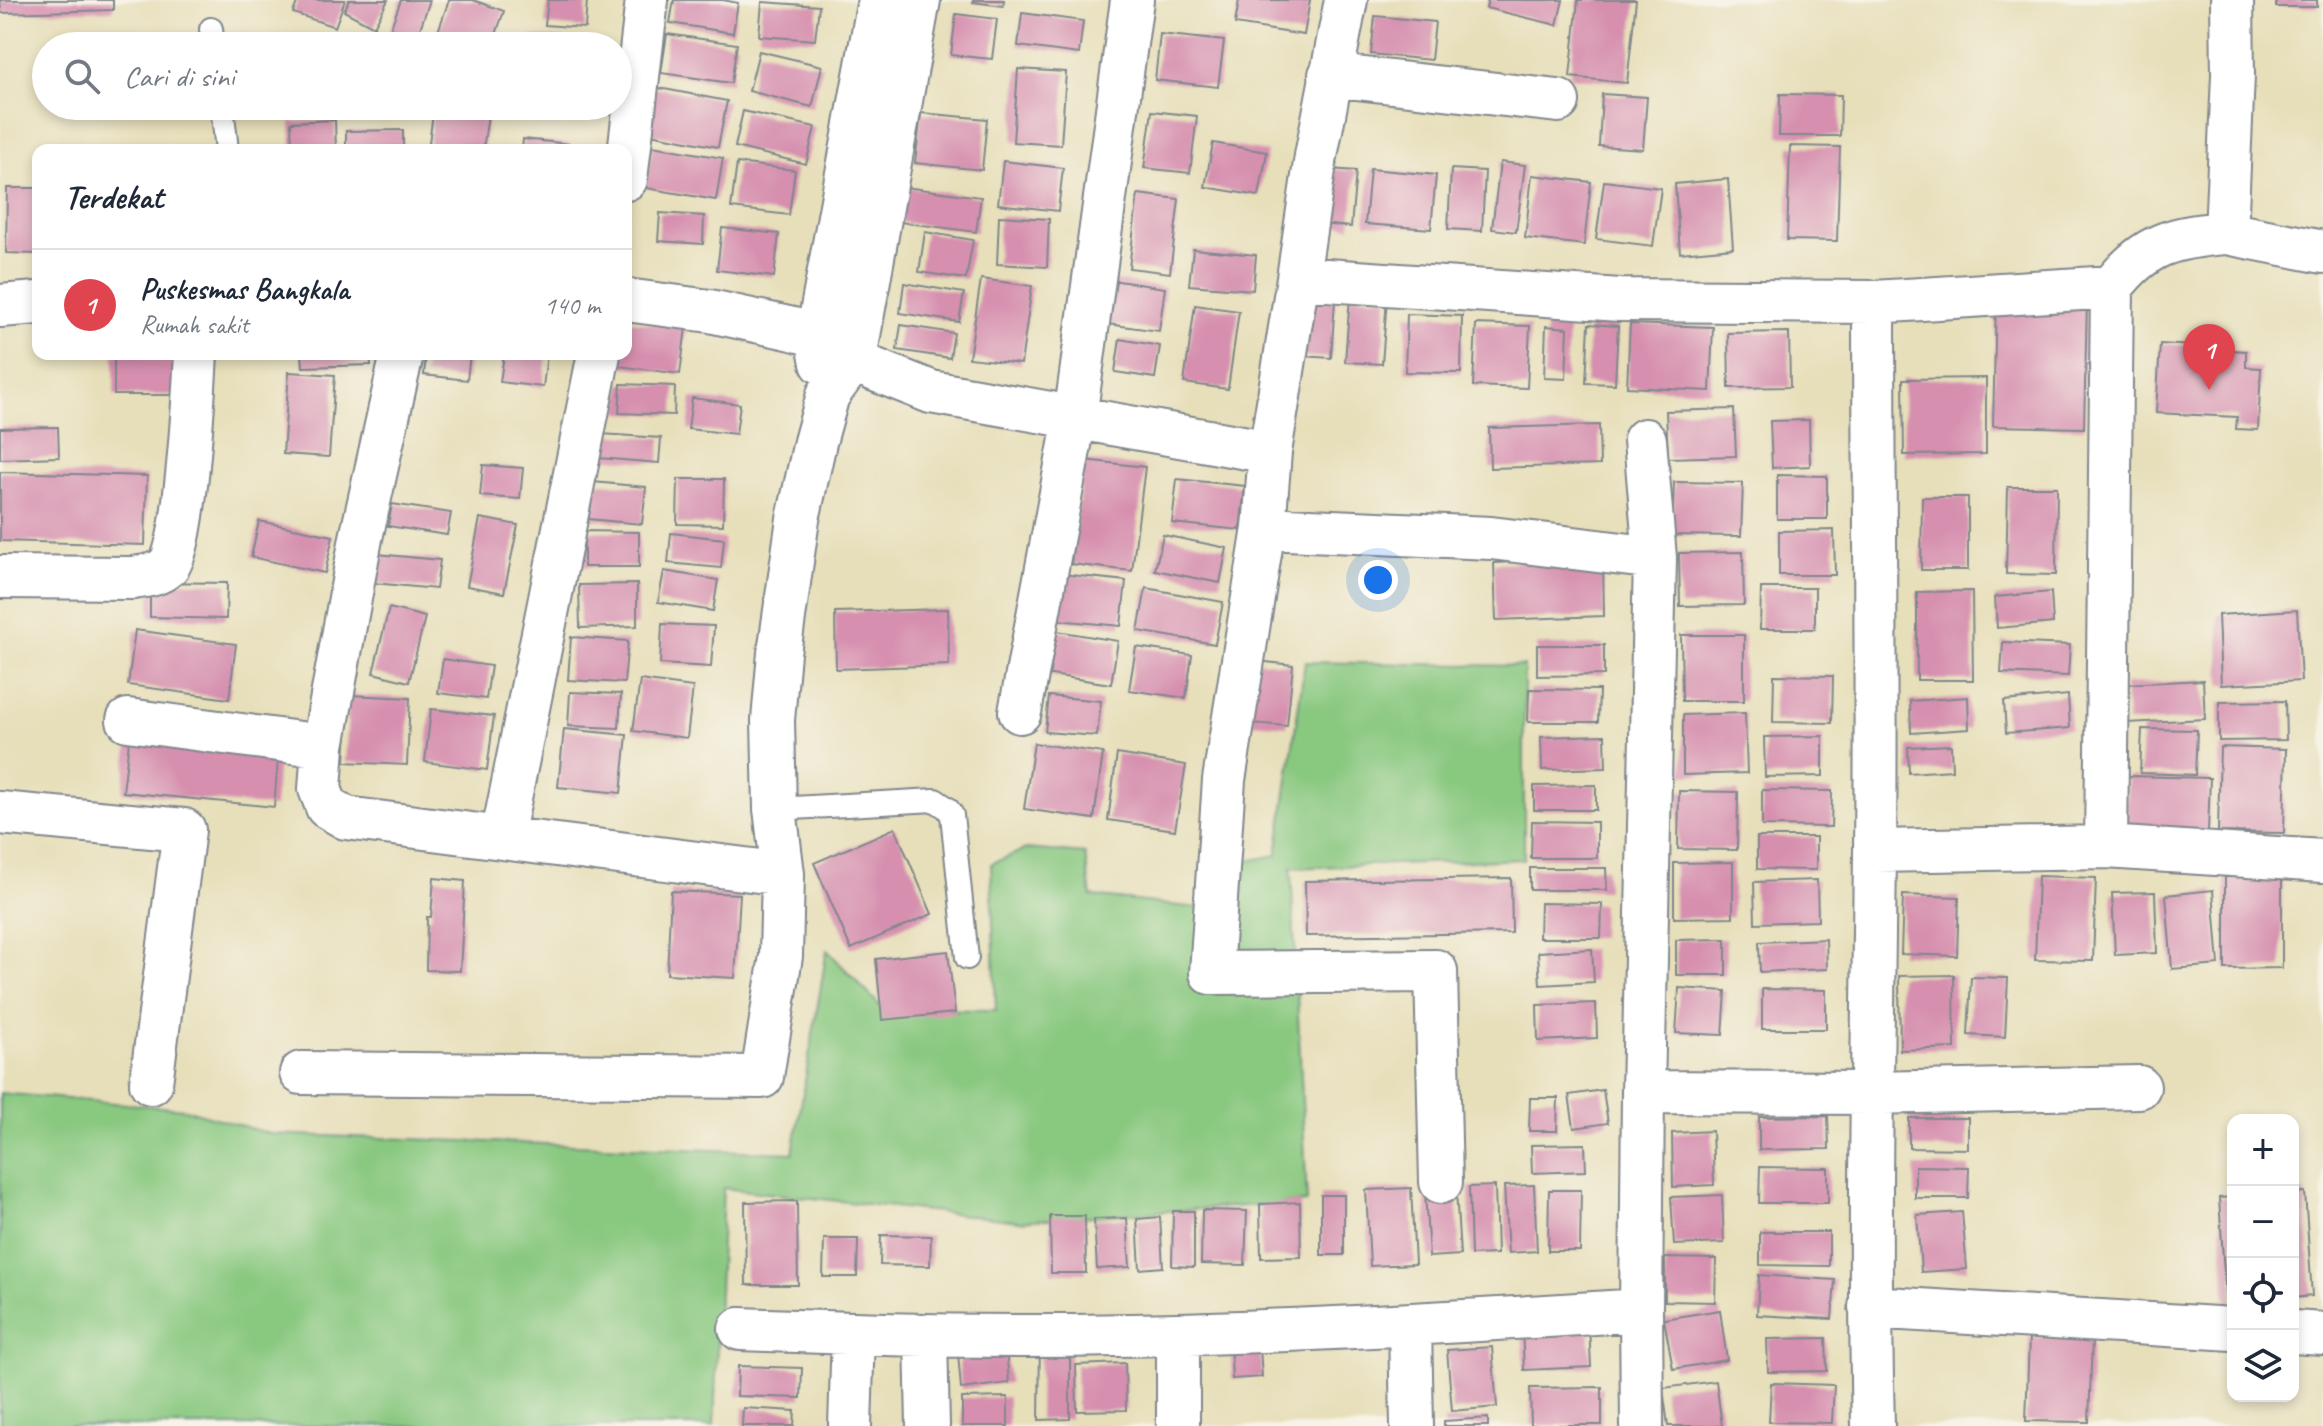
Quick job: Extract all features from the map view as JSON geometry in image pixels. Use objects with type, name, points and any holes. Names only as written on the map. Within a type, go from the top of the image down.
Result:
[{"type":"street","points":[[630,144],[647,0]]},
{"type":"street","points":[[828,395],[817,336],[879,0]]},
{"type":"street","points":[[301,1073],[762,1077],[781,956],[783,874],[775,809],[773,720],[798,519],[828,395],[855,358],[919,0]]},
{"type":"street","points":[[1020,712],[1075,418],[1132,0]]},
{"type":"street","points":[[1346,0],[1330,75],[1270,452],[1264,528],[1224,780],[1211,973],[1436,971],[1441,1182]]},
{"type":"street","points":[[2226,233],[2233,75],[2232,0]]},
{"type":"street","points":[[1330,75],[1558,101]]},
{"type":"street","points":[[2106,847],[2112,287],[2141,257],[2161,245],[2189,236],[2226,233],[2323,252]]},
{"type":"street","points":[[1298,278],[1620,300],[1874,302],[2112,287]]},
{"type":"street","points":[[632,301],[710,311],[817,336],[873,369],[931,392],[1270,452]]},
{"type":"street","points":[[1873,1426],[1870,1307],[1875,851],[1874,302]]},
{"type":"street","points":[[0,306],[32,303]]},
{"type":"street","points":[[0,577],[133,578],[152,575],[167,566],[175,555],[178,536],[192,431],[196,360]]},
{"type":"street","points":[[401,360],[361,538],[323,746],[320,789],[327,807],[346,818],[783,874]]},
{"type":"street","points":[[502,838],[598,360]]},
{"type":"street","points":[[1642,1426],[1643,1092],[1655,558],[1645,440]]},
{"type":"street","points":[[1264,528],[1491,538],[1655,558]]},
{"type":"street","points":[[128,720],[323,746]]},
{"type":"street","points":[[0,813],[184,830],[151,1083]]},
{"type":"street","points":[[1875,851],[2106,847],[2323,861]]},
{"type":"street","points":[[1643,1092],[1871,1093],[2139,1087]]},
{"type":"street","points":[[1870,1307],[2227,1329]]},
{"type":"street","points":[[740,1329],[926,1336],[1178,1334],[1410,1325],[1641,1310]]},
{"type":"street","points":[[1410,1325],[1412,1426]]},
{"type":"street","points":[[2299,1332],[2323,1334]]},
{"type":"street","points":[[850,1426],[853,1333]]},
{"type":"street","points":[[1178,1334],[1178,1426]]},
{"type":"street","points":[[926,1336],[928,1426]]},
{"type":"lane","points":[[224,120],[226,144]]},
{"type":"lane","points":[[775,809],[935,800],[943,804],[952,815],[967,958]]},
{"type":"green space","points":[[1305,662],[1524,666],[1524,859],[1291,868],[1307,1202],[1019,1221],[723,1188],[714,1426],[0,1426],[0,1093],[185,1109],[270,1134],[793,1153],[827,950],[883,1009],[996,1010],[991,864],[1026,849],[1085,854],[1091,896],[1207,909],[1213,868],[1277,855]]},
{"type":"building","points":[[0,0],[113,0],[113,10],[1,13]]},
{"type":"building","points":[[298,0],[345,0],[335,27],[293,13]]},
{"type":"building","points":[[349,0],[388,0],[374,27],[344,11]]},
{"type":"building","points":[[401,0],[430,0],[419,32],[389,32]]},
{"type":"building","points":[[449,0],[473,0],[504,11],[497,32],[438,32]]},
{"type":"building","points":[[548,0],[587,0],[585,28],[545,25]]},
{"type":"building","points":[[674,0],[738,3],[733,33],[670,23]]},
{"type":"building","points":[[973,0],[1004,0],[1003,6]]},
{"type":"building","points":[[1239,0],[1310,0],[1304,35],[1235,24]]},
{"type":"building","points":[[1488,0],[1563,0],[1557,25],[1486,8]]},
{"type":"building","points":[[1578,0],[1636,0],[1627,83],[1570,77]]},
{"type":"building","points":[[2276,0],[2317,0],[2317,7],[2276,7]]},
{"type":"building","points":[[762,2],[819,6],[815,40],[759,36]]},
{"type":"building","points":[[1022,13],[1083,21],[1079,54],[1018,46]]},
{"type":"building","points":[[956,14],[997,19],[992,59],[951,55]]},
{"type":"building","points":[[1375,16],[1435,22],[1431,60],[1371,54]]},
{"type":"building","points":[[667,34],[737,44],[731,83],[661,73]]},
{"type":"building","points":[[1160,34],[1224,41],[1218,87],[1155,80]]},
{"type":"building","points":[[759,51],[822,66],[812,107],[749,91]]},
{"type":"building","points":[[1018,69],[1066,72],[1061,145],[1013,142]]},
{"type":"building","points":[[654,87],[727,101],[718,147],[645,133]]},
{"type":"building","points":[[1602,94],[1647,97],[1643,149],[1599,146]]},
{"type":"building","points":[[1780,94],[1841,95],[1840,136],[1779,136]]},
{"type":"building","points":[[743,111],[815,127],[806,164],[735,147]]},
{"type":"building","points":[[1152,111],[1197,116],[1190,173],[1144,168]]},
{"type":"building","points":[[921,113],[987,119],[982,170],[915,163]]},
{"type":"building","points":[[335,120],[336,144],[292,144],[291,122]]},
{"type":"building","points":[[432,120],[487,120],[484,144],[429,144]]},
{"type":"building","points":[[403,130],[403,144],[346,144],[346,131]]},
{"type":"building","points":[[523,139],[569,144],[523,144]]},
{"type":"building","points":[[1213,143],[1267,152],[1259,196],[1205,187]]},
{"type":"building","points":[[652,146],[723,158],[716,200],[646,188]]},
{"type":"building","points":[[1790,146],[1840,147],[1837,241],[1787,240]]},
{"type":"building","points":[[1003,161],[1063,168],[1058,211],[998,204]]},
{"type":"building","points":[[1500,162],[1525,165],[1516,232],[1492,229]]},
{"type":"building","points":[[737,163],[795,170],[789,215],[731,208]]},
{"type":"building","points":[[1316,168],[1356,171],[1351,227],[1311,223]]},
{"type":"building","points":[[1370,169],[1436,175],[1431,229],[1365,224]]},
{"type":"building","points":[[1451,169],[1485,171],[1482,231],[1448,229]]},
{"type":"building","points":[[1532,175],[1591,182],[1584,245],[1525,238]]},
{"type":"building","points":[[1728,179],[1733,248],[1680,253],[1675,184]]},
{"type":"building","points":[[1604,181],[1661,188],[1653,246],[1596,239]]},
{"type":"building","points":[[904,187],[981,197],[976,232],[899,222]]},
{"type":"building","points":[[7,188],[32,188],[32,254],[6,253]]},
{"type":"building","points":[[1138,194],[1179,199],[1170,273],[1129,268]]},
{"type":"building","points":[[660,213],[704,216],[703,244],[658,241]]},
{"type":"building","points":[[999,216],[1049,219],[1047,267],[997,264]]},
{"type":"building","points":[[722,228],[779,234],[774,277],[717,270]]},
{"type":"building","points":[[925,232],[973,240],[966,279],[919,272]]},
{"type":"building","points":[[1193,249],[1256,255],[1253,290],[1189,285]]},
{"type":"building","points":[[981,279],[1032,286],[1021,364],[969,358]]},
{"type":"building","points":[[1105,279],[1165,288],[1159,331],[1099,323]]},
{"type":"building","points":[[904,283],[964,293],[959,322],[900,313]]},
{"type":"building","points":[[1350,296],[1387,298],[1382,364],[1345,362]]},
{"type":"building","points":[[1996,298],[2087,300],[2084,428],[1993,426]]},
{"type":"building","points":[[1306,299],[1335,301],[1331,358],[1302,356]]},
{"type":"building","points":[[1195,305],[1239,311],[1228,389],[1184,383]]},
{"type":"building","points":[[1407,314],[1462,316],[1461,373],[1405,372]]},
{"type":"building","points":[[632,321],[686,328],[680,374],[618,366],[618,360],[632,360]]},
{"type":"building","points":[[1476,324],[1530,326],[1527,388],[1473,386]]},
{"type":"building","points":[[1589,324],[1618,326],[1615,384],[1586,383]]},
{"type":"building","points":[[1630,324],[1713,327],[1710,391],[1627,387]]},
{"type":"building","points":[[901,325],[954,333],[950,358],[897,350]]},
{"type":"building","points":[[1546,326],[1568,328],[1566,379],[1544,378]]},
{"type":"building","points":[[1789,332],[1790,387],[1729,388],[1728,333]]},
{"type":"building","points":[[1120,339],[1160,346],[1155,378],[1115,372]]},
{"type":"building","points":[[2160,344],[2194,346],[2193,364],[2213,365],[2214,349],[2246,351],[2246,367],[2261,368],[2258,430],[2236,429],[2237,417],[2156,413]]},
{"type":"building","points":[[114,360],[175,360],[176,395],[114,395]]},
{"type":"building","points":[[302,360],[371,360],[371,365],[303,367]]},
{"type":"building","points":[[425,360],[469,360],[467,380],[424,375]]},
{"type":"building","points":[[503,360],[546,360],[543,387],[500,382]]},
{"type":"building","points":[[289,372],[335,375],[329,457],[283,454]]},
{"type":"building","points":[[1986,378],[1986,454],[1904,455],[1903,379]]},
{"type":"building","points":[[621,384],[675,386],[674,415],[619,413]]},
{"type":"building","points":[[692,398],[740,404],[736,434],[688,429]]},
{"type":"building","points":[[1734,409],[1736,456],[1668,458],[1666,411]]},
{"type":"building","points":[[1809,420],[1810,466],[1772,468],[1770,421]]},
{"type":"building","points":[[1599,425],[1600,465],[1490,468],[1489,428]]},
{"type":"building","points":[[58,427],[59,457],[0,459],[0,428]]},
{"type":"building","points":[[601,434],[661,438],[659,463],[599,458]]},
{"type":"building","points":[[1084,460],[1145,467],[1132,571],[1071,564]]},
{"type":"building","points":[[483,465],[523,468],[520,499],[480,496]]},
{"type":"building","points":[[0,472],[147,476],[145,545],[0,541]]},
{"type":"building","points":[[1777,475],[1827,476],[1827,519],[1777,519]]},
{"type":"building","points":[[678,479],[724,479],[723,525],[677,524]]},
{"type":"building","points":[[1177,479],[1245,486],[1240,530],[1172,523]]},
{"type":"building","points":[[593,482],[646,487],[642,524],[588,519]]},
{"type":"building","points":[[1674,482],[1743,483],[1741,536],[1672,535]]},
{"type":"building","points":[[2008,487],[2057,487],[2056,575],[2006,574]]},
{"type":"building","points":[[1922,497],[1968,497],[1968,570],[1921,570]]},
{"type":"building","points":[[392,504],[451,513],[447,535],[388,526]]},
{"type":"building","points":[[480,518],[518,525],[504,593],[467,586]]},
{"type":"building","points":[[259,521],[333,536],[325,573],[251,557]]},
{"type":"building","points":[[1834,530],[1835,575],[1779,575],[1779,531]]},
{"type":"building","points":[[584,531],[639,532],[639,567],[584,567]]},
{"type":"building","points":[[671,533],[724,539],[721,568],[668,563]]},
{"type":"building","points":[[1163,535],[1227,548],[1220,583],[1155,570]]},
{"type":"building","points":[[1743,552],[1744,605],[1680,606],[1679,553]]},
{"type":"building","points":[[366,553],[440,560],[436,589],[363,582]]},
{"type":"building","points":[[1603,558],[1604,616],[1496,620],[1494,563]]},
{"type":"building","points":[[664,571],[718,580],[713,611],[658,602]]},
{"type":"building","points":[[1061,574],[1126,581],[1121,626],[1057,620]]},
{"type":"building","points":[[150,582],[227,583],[226,619],[150,617]]},
{"type":"building","points":[[637,584],[637,626],[580,628],[579,585]]},
{"type":"building","points":[[1146,588],[1223,602],[1215,644],[1138,631]]},
{"type":"building","points":[[1761,588],[1815,588],[1815,629],[1760,629]]},
{"type":"building","points":[[1972,591],[1973,680],[1917,680],[1917,592]]},
{"type":"building","points":[[2051,592],[2053,623],[1997,628],[1995,597]]},
{"type":"building","points":[[389,608],[425,617],[409,682],[373,673]]},
{"type":"building","points":[[948,609],[949,665],[836,669],[835,612]]},
{"type":"building","points":[[2297,610],[2301,681],[2221,685],[2218,615]]},
{"type":"building","points":[[662,624],[714,626],[711,667],[660,664]]},
{"type":"building","points":[[135,630],[236,644],[229,699],[128,685]]},
{"type":"building","points":[[1051,630],[1118,641],[1111,684],[1044,674]]},
{"type":"building","points":[[1681,635],[1744,635],[1744,701],[1682,701]]},
{"type":"building","points":[[571,637],[628,641],[624,683],[568,680]]},
{"type":"building","points":[[2003,642],[2070,645],[2068,676],[2001,673]]},
{"type":"building","points":[[1537,645],[1604,645],[1604,675],[1537,676]]},
{"type":"building","points":[[1136,647],[1192,655],[1186,698],[1129,690]]},
{"type":"building","points":[[443,659],[491,666],[486,699],[438,693]]},
{"type":"building","points":[[1257,661],[1293,665],[1287,726],[1250,723]]},
{"type":"building","points":[[1774,675],[1833,676],[1832,723],[1773,722]]},
{"type":"building","points":[[640,680],[693,687],[687,738],[633,731]]},
{"type":"building","points":[[2203,680],[2205,719],[2127,723],[2125,684]]},
{"type":"building","points":[[1529,689],[1599,690],[1598,722],[1528,722]]},
{"type":"building","points":[[570,692],[621,694],[619,728],[568,726]]},
{"type":"building","points":[[349,695],[410,698],[407,765],[345,762]]},
{"type":"building","points":[[2068,695],[2070,728],[2006,733],[2004,701]]},
{"type":"building","points":[[1049,696],[1101,701],[1097,736],[1045,732]]},
{"type":"building","points":[[1968,697],[1969,729],[1911,733],[1910,701]]},
{"type":"building","points":[[2285,701],[2286,740],[2219,741],[2219,702]]},
{"type":"building","points":[[431,709],[494,716],[487,770],[425,762]]},
{"type":"building","points":[[1745,713],[1747,773],[1683,775],[1683,715]]},
{"type":"building","points":[[564,729],[627,735],[621,793],[558,787]]},
{"type":"building","points":[[2142,729],[2197,730],[2195,775],[2140,773]]},
{"type":"building","points":[[130,732],[279,748],[274,807],[123,792]]},
{"type":"building","points":[[1605,735],[1606,768],[1542,770],[1541,737]]},
{"type":"building","points":[[1823,736],[1823,776],[1765,777],[1764,737]]},
{"type":"building","points":[[1034,743],[1103,753],[1094,819],[1024,809]]},
{"type":"building","points":[[1951,745],[1952,770],[1909,773],[1908,747]]},
{"type":"building","points":[[2220,747],[2286,749],[2284,833],[2218,832]]},
{"type":"building","points":[[1117,754],[1186,765],[1175,830],[1108,820]]},
{"type":"building","points":[[2128,776],[2210,778],[2208,832],[2125,830]]},
{"type":"building","points":[[1596,785],[1596,810],[1534,810],[1534,786]]},
{"type":"building","points":[[1762,790],[1832,791],[1831,827],[1762,826]]},
{"type":"building","points":[[1679,791],[1738,792],[1737,850],[1678,849]]},
{"type":"building","points":[[1532,821],[1597,822],[1597,858],[1531,858]]},
{"type":"building","points":[[895,828],[932,914],[851,949],[814,863]]},
{"type":"building","points":[[1757,837],[1816,837],[1816,870],[1757,869]]},
{"type":"building","points":[[1733,862],[1733,917],[1674,918],[1674,863]]},
{"type":"building","points":[[1530,868],[1606,868],[1607,890],[1530,890]]},
{"type":"building","points":[[2038,876],[2096,878],[2093,961],[2035,960]]},
{"type":"building","points":[[2225,877],[2282,877],[2282,968],[2225,969]]},
{"type":"building","points":[[434,878],[465,881],[460,971],[426,970],[427,917],[431,917]]},
{"type":"building","points":[[1511,878],[1512,933],[1306,936],[1305,881]]},
{"type":"building","points":[[1817,880],[1818,921],[1755,923],[1754,882]]},
{"type":"building","points":[[2213,890],[2219,965],[2172,969],[2166,895]]},
{"type":"building","points":[[671,891],[740,894],[735,978],[667,974]]},
{"type":"building","points":[[2155,892],[2157,953],[2115,955],[2112,893]]},
{"type":"building","points":[[1903,895],[1959,897],[1957,956],[1901,954]]},
{"type":"building","points":[[1540,903],[1602,904],[1601,938],[1539,938]]},
{"type":"building","points":[[1726,939],[1726,975],[1676,975],[1676,940]]},
{"type":"building","points":[[1826,939],[1827,969],[1760,972],[1759,942]]},
{"type":"building","points":[[1592,949],[1594,982],[1540,985],[1538,952]]},
{"type":"building","points":[[948,951],[955,1013],[882,1020],[876,959]]},
{"type":"building","points":[[1954,975],[1955,1048],[1900,1050],[1899,976]]},
{"type":"building","points":[[1971,977],[2008,978],[2005,1037],[1968,1035]]},
{"type":"building","points":[[1679,988],[1726,991],[1723,1035],[1676,1033]]},
{"type":"building","points":[[1762,989],[1826,990],[1826,1029],[1762,1029]]},
{"type":"building","points":[[1596,1003],[1597,1038],[1538,1041],[1537,1005]]},
{"type":"building","points":[[1603,1090],[1608,1123],[1574,1128],[1569,1095]]},
{"type":"building","points":[[1530,1098],[1558,1098],[1557,1131],[1529,1131]]},
{"type":"building","points":[[1828,1116],[1829,1149],[1759,1150],[1759,1117]]},
{"type":"building","points":[[1909,1118],[1968,1118],[1968,1149],[1909,1148]]},
{"type":"building","points":[[1712,1131],[1714,1185],[1673,1187],[1672,1133]]},
{"type":"building","points":[[1585,1144],[1586,1171],[1532,1173],[1531,1145]]},
{"type":"building","points":[[1915,1166],[1969,1167],[1968,1198],[1915,1198]]},
{"type":"building","points":[[1760,1167],[1828,1168],[1828,1203],[1759,1203]]},
{"type":"building","points":[[1534,1185],[1537,1251],[1508,1253],[1504,1186]]},
{"type":"building","points":[[1495,1186],[1497,1254],[1471,1255],[1469,1187]]},
{"type":"building","points":[[1411,1188],[1415,1264],[1370,1266],[1366,1190]]},
{"type":"building","points":[[1456,1190],[1460,1255],[1429,1257],[1425,1192]]},
{"type":"building","points":[[1549,1190],[1581,1190],[1580,1251],[1548,1251]]},
{"type":"building","points":[[2299,1192],[2305,1192],[2312,1296],[2299,1297],[2299,1258]]},
{"type":"building","points":[[1321,1195],[1344,1195],[1344,1255],[1321,1255]]},
{"type":"building","points":[[1722,1195],[1724,1243],[1674,1245],[1671,1197]]},
{"type":"building","points":[[2227,1197],[2226,1303],[2219,1198]]},
{"type":"building","points":[[797,1201],[798,1285],[746,1285],[745,1202]]},
{"type":"building","points":[[1300,1202],[1301,1257],[1261,1258],[1260,1204]]},
{"type":"building","points":[[1202,1210],[1247,1211],[1245,1265],[1201,1264]]},
{"type":"building","points":[[1173,1211],[1194,1211],[1194,1267],[1172,1266]]},
{"type":"building","points":[[1962,1212],[1967,1269],[1921,1272],[1917,1215]]},
{"type":"building","points":[[1050,1216],[1085,1216],[1086,1273],[1051,1273]]},
{"type":"building","points":[[1160,1217],[1163,1267],[1140,1269],[1137,1219]]},
{"type":"building","points":[[1127,1218],[1130,1267],[1097,1269],[1094,1219]]},
{"type":"building","points":[[1760,1232],[1829,1232],[1829,1266],[1760,1265]]},
{"type":"building","points":[[881,1235],[931,1236],[930,1266],[880,1265]]},
{"type":"building","points":[[824,1239],[858,1239],[857,1277],[823,1277]]},
{"type":"building","points":[[1665,1258],[1716,1259],[1715,1302],[1665,1301]]},
{"type":"building","points":[[1759,1275],[1835,1280],[1832,1319],[1757,1315]]},
{"type":"building","points":[[1720,1310],[1727,1360],[1673,1369],[1664,1319]]},
{"type":"building","points":[[1589,1325],[1591,1367],[1524,1370],[1522,1327]]},
{"type":"building","points":[[1259,1333],[1262,1377],[1232,1379],[1230,1336]]},
{"type":"building","points":[[1040,1337],[1070,1337],[1070,1419],[1039,1420]]},
{"type":"building","points":[[2029,1337],[2092,1339],[2089,1422],[2026,1421]]},
{"type":"building","points":[[1826,1338],[1827,1371],[1768,1372],[1767,1339]]},
{"type":"building","points":[[1492,1347],[1497,1407],[1452,1411],[1447,1350]]},
{"type":"building","points":[[1006,1348],[1009,1383],[961,1389],[958,1353]]},
{"type":"building","points":[[1125,1363],[1126,1410],[1077,1411],[1076,1365]]},
{"type":"building","points":[[738,1366],[802,1368],[801,1398],[737,1396]]},
{"type":"building","points":[[1716,1381],[1722,1426],[1668,1426],[1663,1388]]},
{"type":"building","points":[[1771,1383],[1834,1385],[1832,1423],[1769,1422]]},
{"type":"building","points":[[1602,1387],[1602,1425],[1531,1425],[1530,1388]]},
{"type":"building","points":[[1008,1397],[1008,1426],[962,1426],[962,1398]]},
{"type":"building","points":[[743,1408],[795,1411],[794,1426],[742,1426]]},
{"type":"building","points":[[1488,1418],[1488,1426],[1444,1426],[1444,1421]]},
{"type":"place","name":"Puskesmas Bangkala","points":[[2209,390]]}]
